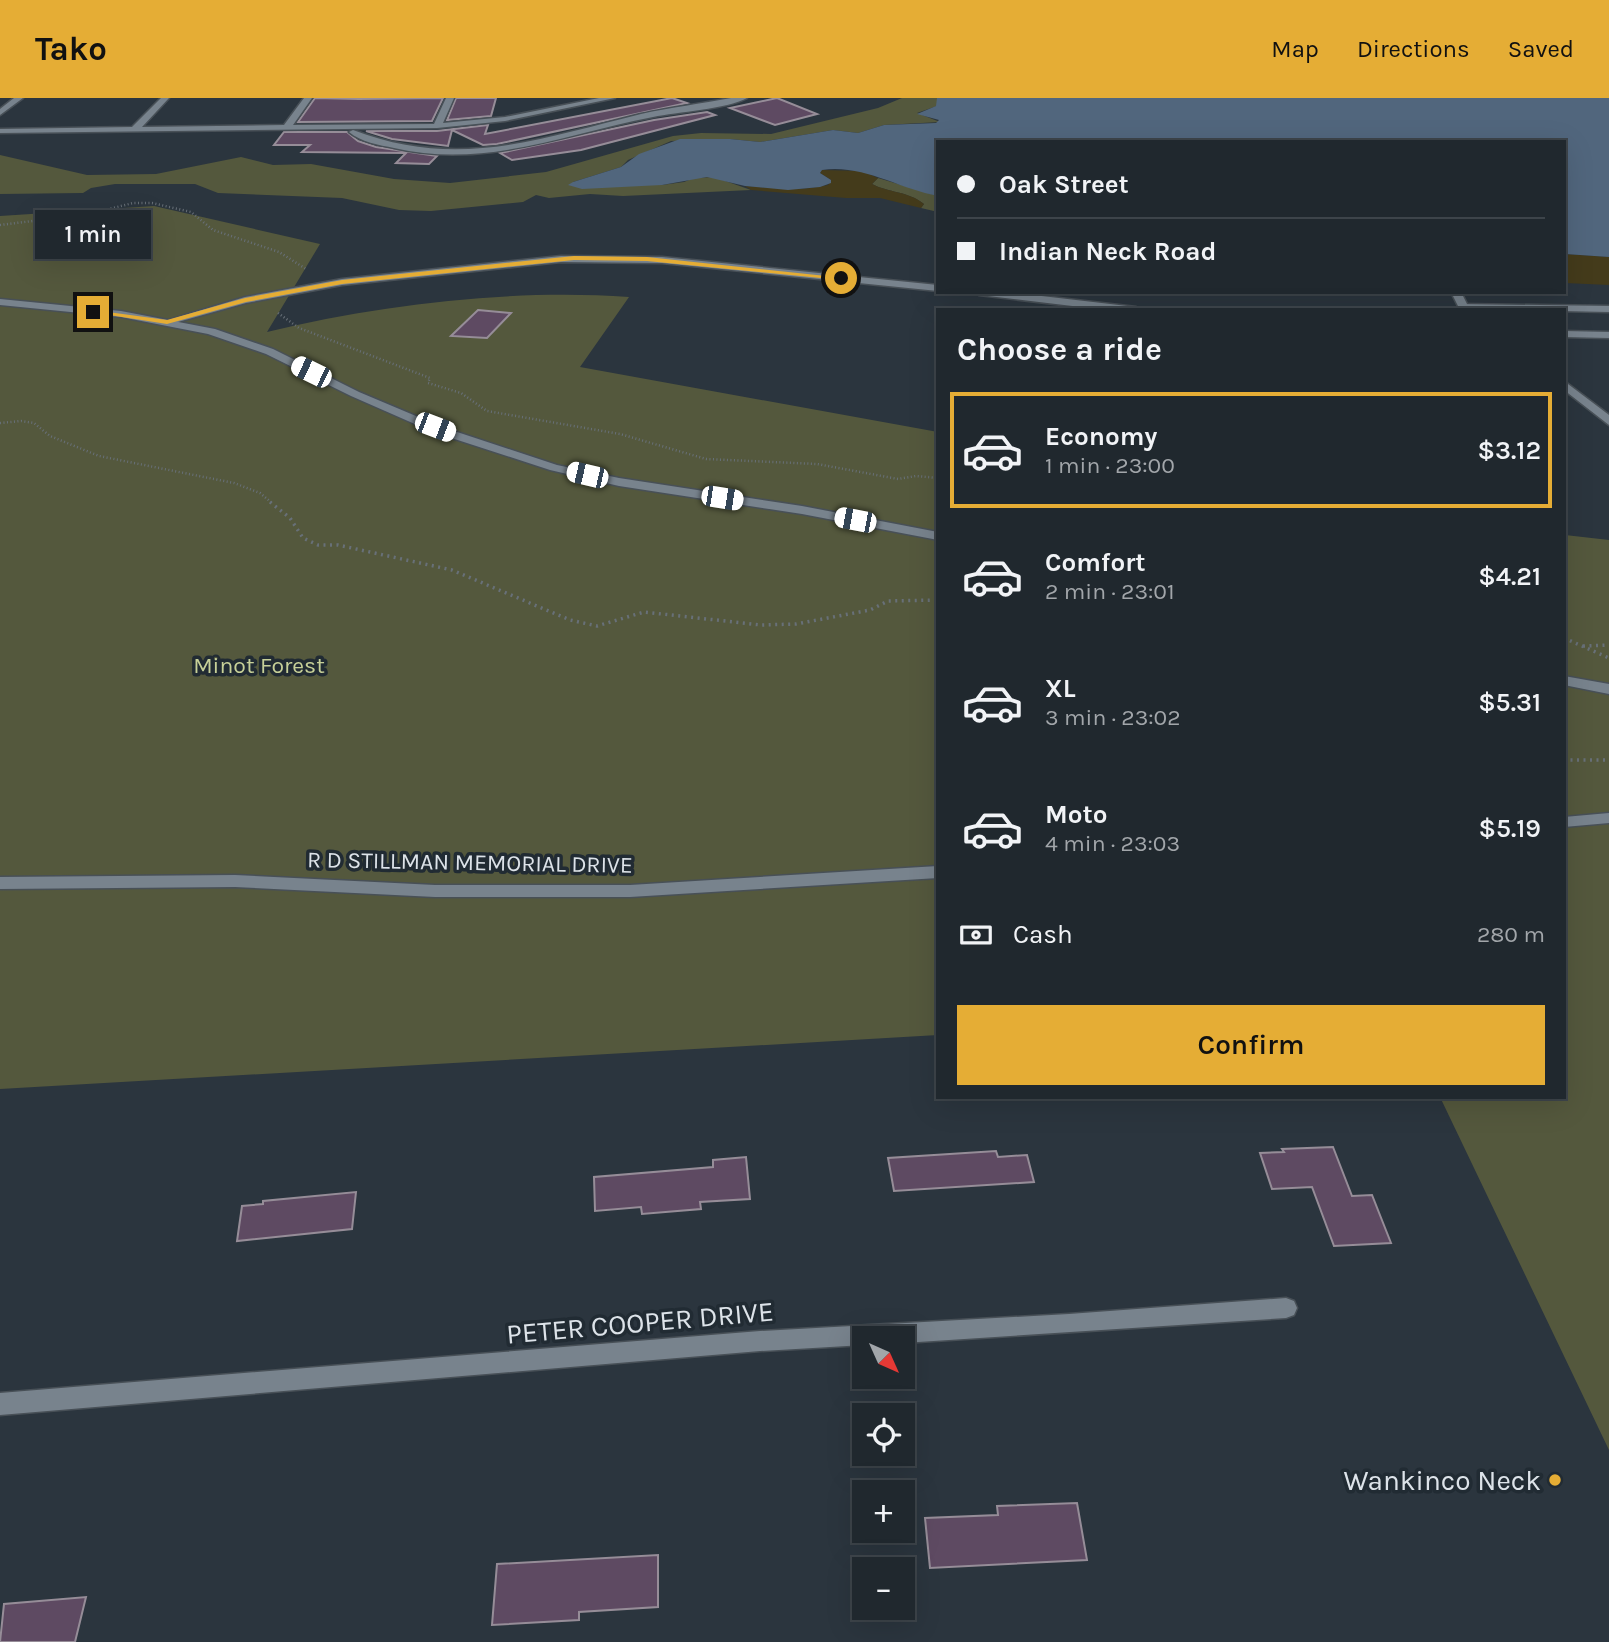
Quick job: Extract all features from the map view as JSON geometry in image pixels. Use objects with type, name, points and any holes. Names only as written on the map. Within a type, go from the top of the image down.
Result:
[{"type":"street","points":[[0,113],[19,98]]},
{"type":"street","points":[[134,130],[165,98]]},
{"type":"street","points":[[286,129],[308,98]]},
{"type":"street","points":[[437,126],[450,98]]},
{"type":"street","points":[[0,131],[437,126],[505,119],[611,98]]},
{"type":"street","points":[[349,128],[364,138],[405,149],[468,153],[526,145],[653,114],[743,98]]},
{"type":"street","points":[[167,322],[245,300],[394,274],[510,262],[611,257],[700,263],[936,288]]},
{"type":"street","points":[[996,294],[1119,308]]},
{"type":"street","points":[[0,302],[167,322],[211,332],[250,344],[399,413],[487,447],[544,465],[635,485],[810,512],[936,536]]},
{"type":"street","points":[[1566,334],[1609,335]]},
{"type":"street","points":[[1566,386],[1609,421]]},
{"type":"street","points":[[1566,680],[1609,689]]},
{"type":"street","points":[[1566,822],[1609,818]]},
{"type":"street","name":"R D STILLMAN MEMORIAL DRIVE","points":[[0,883],[235,881],[435,891],[630,891],[936,872]]},
{"type":"street","name":"PETER COOPER DRIVE","points":[[0,1404],[760,1341],[1069,1324],[1286,1308]]},
{"type":"lane","points":[[1566,309],[1609,309]]},
{"type":"path","points":[[0,225],[89,214],[134,203],[161,204],[191,212],[213,230],[239,241],[255,243],[286,255],[321,279],[323,285]]},
{"type":"path","points":[[274,310],[291,324],[313,331],[320,338],[373,352],[430,378],[428,383],[461,393],[487,411],[620,434],[706,459],[817,464],[898,480],[916,476],[936,478]]},
{"type":"path","points":[[0,423],[16,419],[30,421],[50,436],[99,456],[234,483],[260,494],[290,518],[303,538],[318,545],[338,545],[452,570],[570,620],[597,626],[644,612],[761,625],[796,624],[870,610],[888,601],[936,600]]},
{"type":"path","points":[[1566,639],[1609,657]]},
{"type":"path","points":[[1579,646],[1609,645]]},
{"type":"path","points":[[1566,760],[1609,760]]},
{"type":"green space","points":[[902,98],[937,98],[937,106],[917,113],[940,122],[884,125],[858,133],[833,130],[760,142],[730,139],[671,141],[628,160],[621,167],[573,182],[662,185],[714,177],[751,190],[623,196],[590,194],[549,198],[536,195],[523,202],[431,211],[399,210],[342,198],[218,193],[195,184],[115,184],[91,188],[83,193],[0,194],[0,155],[87,175],[156,174],[241,157],[273,165],[311,164],[394,179],[450,183],[546,172],[673,136],[701,133],[771,134],[878,108]]},
{"type":"green space","points":[[878,178],[936,195],[936,212],[921,208],[924,204],[912,197],[872,184]]},
{"type":"green space","name":"Minot Forest","points":[[154,206],[320,244],[267,332],[356,314],[447,301],[539,295],[629,297],[580,367],[936,432],[936,1035],[0,1089],[0,216]]},
{"type":"green space","points":[[1566,535],[1609,540],[1609,1450],[1441,1099],[1566,1099]]},
{"type":"sand","points":[[822,170],[862,171],[878,178],[872,184],[912,197],[924,204],[921,208],[880,198],[846,198],[751,190],[745,186],[797,189],[828,185],[831,180],[820,173]]},
{"type":"sand","points":[[1566,254],[1609,257],[1609,285],[1566,283]]},
{"type":"water","points":[[937,98],[1609,98],[1609,257],[1566,254],[1566,140],[936,140],[936,196],[866,174],[837,169],[822,170],[820,173],[831,180],[831,183],[820,187],[788,190],[745,186],[707,177],[662,185],[582,189],[568,185],[621,167],[639,154],[680,139],[760,142],[833,130],[858,133],[884,125],[936,123],[939,120],[917,114],[936,106]]},
{"type":"building","points":[[315,98],[443,98],[432,121],[298,122]]},
{"type":"building","points":[[456,98],[496,98],[491,116],[447,120]]},
{"type":"building","points":[[672,98],[687,103],[497,144],[483,145],[452,130],[448,146],[392,139],[366,131],[437,131],[488,125],[485,134]]},
{"type":"building","points":[[777,98],[817,114],[775,125],[730,108]]},
{"type":"building","points":[[707,112],[715,115],[581,150],[512,160],[500,153],[654,120]]},
{"type":"building","points":[[284,132],[347,132],[358,141],[376,147],[437,156],[429,164],[396,163],[406,153],[302,152],[310,145],[274,145]]},
{"type":"building","points":[[478,310],[511,313],[487,338],[451,336]]},
{"type":"building","points":[[1333,1147],[1352,1196],[1372,1195],[1391,1243],[1334,1246],[1312,1187],[1272,1189],[1260,1153],[1284,1152],[1282,1149]]},
{"type":"building","points":[[996,1151],[998,1157],[1027,1155],[1034,1182],[894,1191],[888,1158]]},
{"type":"building","points":[[746,1157],[750,1199],[700,1202],[701,1209],[642,1214],[641,1207],[595,1211],[594,1177],[713,1167],[713,1160]]},
{"type":"building","points":[[356,1192],[352,1229],[237,1241],[242,1206],[263,1204],[263,1201]]},
{"type":"building","points":[[1077,1503],[1087,1560],[930,1568],[925,1518],[998,1515],[997,1506]]},
{"type":"building","points":[[658,1555],[658,1607],[579,1612],[579,1620],[492,1625],[497,1564]]},
{"type":"building","points":[[86,1597],[75,1642],[0,1642],[4,1604]]},
{"type":"place","name":"Wankinco Neck","points":[[1555,1480]]},
{"type":"route","points":[[93,312],[167,322],[245,300],[342,282],[394,274],[574,258],[647,259],[841,278]]}]
